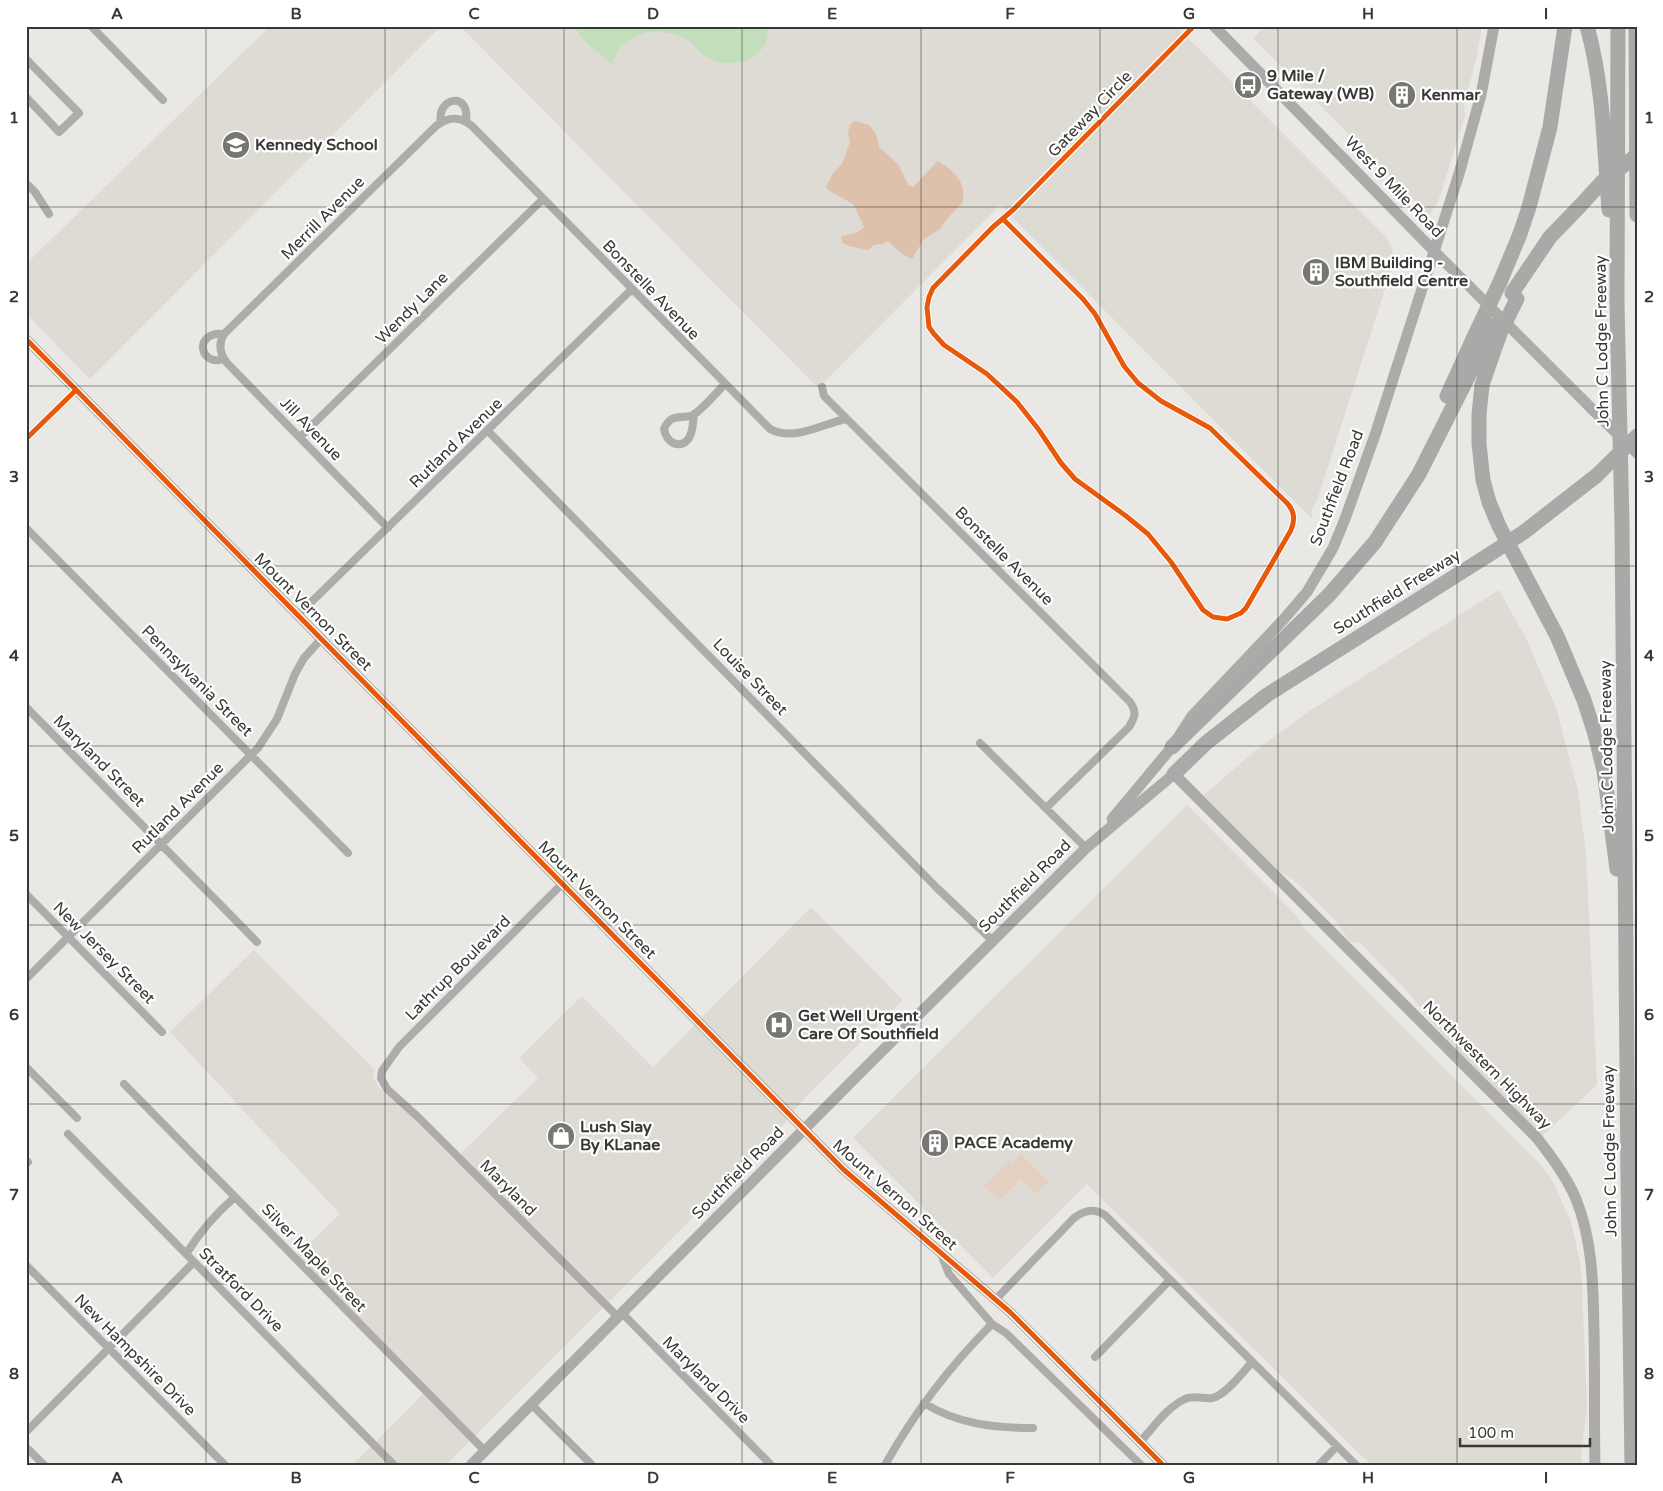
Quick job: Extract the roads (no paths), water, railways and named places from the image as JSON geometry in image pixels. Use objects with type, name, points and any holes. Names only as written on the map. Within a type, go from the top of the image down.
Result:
[{"type":"highway","points":[[1565,26],[1550,127],[1520,234],[1500,282],[1483,347],[1479,444],[1483,480],[1487,494],[1504,534],[1572,667],[1595,734],[1604,771],[1617,863],[1620,1023],[1628,1179]]},
{"type":"highway","points":[[1587,26],[1598,74],[1603,115],[1617,303]]},
{"type":"highway","name":"John C Lodge Freeway","points":[[1618,26],[1617,303],[1626,846],[1632,1465]]},
{"type":"highway","points":[[1636,26],[1637,215]]},
{"type":"highway","points":[[1172,747],[1347,576],[1375,542],[1407,491],[1413,470],[1483,347],[1550,237],[1602,182],[1637,155]]},
{"type":"highway","name":"Southfield Freeway","points":[[1174,774],[1206,743],[1267,694],[1524,532],[1574,494],[1611,462],[1637,436]]},
{"type":"main road","name":"West 9 Mile Road","points":[[1214,26],[1434,251],[1637,453]]},
{"type":"main road","name":"Southfield Road","points":[[471,1465],[1090,844],[1172,747],[1192,716],[1307,592],[1333,548],[1365,463],[1474,122],[1484,82],[1494,26]]},
{"type":"main road","name":"Southfield Road","points":[[1090,844],[1174,774]]},
{"type":"main road","name":"Northwestern Highway","points":[[1174,774],[1537,1138],[1566,1179],[1576,1199],[1585,1226],[1590,1255],[1593,1297],[1595,1465]]},
{"type":"street","points":[[91,26],[163,100]]},
{"type":"street","name":"Gateway Circle","points":[[1003,219],[1083,299],[1095,314],[1124,366],[1138,383],[1161,401],[1210,428],[1290,507],[1294,515],[1291,530],[1252,599],[1241,613],[1227,619],[1217,619],[1208,614],[1199,604],[1172,562],[1148,534],[1075,479],[1061,463],[1017,402],[987,374],[944,345],[931,331],[928,321],[927,307],[933,288],[1194,26]]},
{"type":"street","points":[[26,59],[79,113],[59,132],[26,97]]},
{"type":"street","points":[[441,122],[442,108],[447,102],[452,101],[460,102],[466,107],[466,121]]},
{"type":"street","name":"Merrill Avenue","points":[[220,347],[224,334],[441,122],[454,118],[466,121]]},
{"type":"street","name":"Bonstelle Avenue","points":[[466,121],[763,424],[776,432],[796,434],[846,419]]},
{"type":"street","points":[[26,183],[35,192],[49,214]]},
{"type":"street","name":"Wendy Lane","points":[[300,438],[544,199]]},
{"type":"street","name":"Rutland Avenue","points":[[298,615],[632,289]]},
{"type":"street","points":[[224,334],[217,333],[211,335],[204,342],[203,346],[203,352],[210,359],[216,361],[224,359]]},
{"type":"street","name":"Mount Vernon Street","points":[[26,339],[856,1181],[996,1299],[1038,1338],[1163,1465]]},
{"type":"street","name":"Jill Avenue","points":[[220,347],[224,359],[388,528]]},
{"type":"street","points":[[694,414],[691,434],[688,439],[678,445],[668,440],[664,429],[670,420],[674,417],[694,414],[725,384]]},
{"type":"street","name":"Bonstelle Avenue","points":[[822,387],[824,396],[846,419],[1130,702],[1136,713],[1129,726],[1046,808]]},
{"type":"street","points":[[26,439],[76,390]]},
{"type":"street","name":"Louise Street","points":[[488,431],[938,889],[993,941]]},
{"type":"street","name":"Pennsylvania Street","points":[[26,528],[348,853]]},
{"type":"street","name":"Rutland Avenue","points":[[26,979],[265,739],[277,719],[295,674],[304,658],[322,638]]},
{"type":"street","name":"Maryland Street","points":[[26,707],[257,942]]},
{"type":"street","points":[[980,743],[1046,808],[1090,844]]},
{"type":"street","name":"Lathrup Boulevard","points":[[380,1078],[382,1071],[399,1048],[563,883]]},
{"type":"street","name":"New Jersey Street","points":[[26,894],[162,1032]]},
{"type":"street","points":[[26,1067],[77,1118]]},
{"type":"street","name":"Maryland","points":[[380,1078],[387,1089],[620,1315]]},
{"type":"street","name":"Silver Maple Street","points":[[124,1084],[485,1451]]},
{"type":"street","name":"Stratford Drive","points":[[68,1134],[394,1465]]},
{"type":"street","points":[[186,1254],[211,1219],[235,1197]]},
{"type":"street","points":[[996,1299],[1074,1218],[1085,1211],[1099,1211],[1356,1465]]},
{"type":"street","points":[[940,1252],[949,1274],[992,1324],[1006,1332],[1141,1465]]},
{"type":"street","points":[[26,1432],[194,1262]]},
{"type":"street","name":"New Hampshire Drive","points":[[26,1265],[225,1465]]},
{"type":"street","points":[[1095,1356],[1170,1280]]},
{"type":"street","name":"Maryland Drive","points":[[620,1315],[771,1465]]},
{"type":"street","points":[[885,1465],[924,1402],[957,1361],[992,1324]]},
{"type":"street","points":[[1140,1442],[1173,1407],[1186,1398],[1196,1396],[1216,1397],[1224,1392],[1252,1362]]},
{"type":"street","points":[[924,1402],[938,1411],[965,1421],[995,1426],[1033,1428]]},
{"type":"street","points":[[532,1404],[592,1465]]},
{"type":"street","points":[[1318,1465],[1337,1446]]},
{"type":"street","points":[[26,1447],[44,1465]]},
{"type":"place","name":"9 Mile / Gateway (WB)","points":[[1248,85]]},
{"type":"place","name":"Kenmar","points":[[1402,95]]},
{"type":"place","name":"Kennedy School","points":[[236,145]]},
{"type":"place","name":"IBM Building - Southfield Centre","points":[[1316,272]]},
{"type":"place","name":"Get Well Urgent Care Of Southfield","points":[[779,1025]]},
{"type":"place","name":"Lush Slay By KLanae","points":[[561,1136]]},
{"type":"place","name":"PACE Academy","points":[[935,1143]]}]
